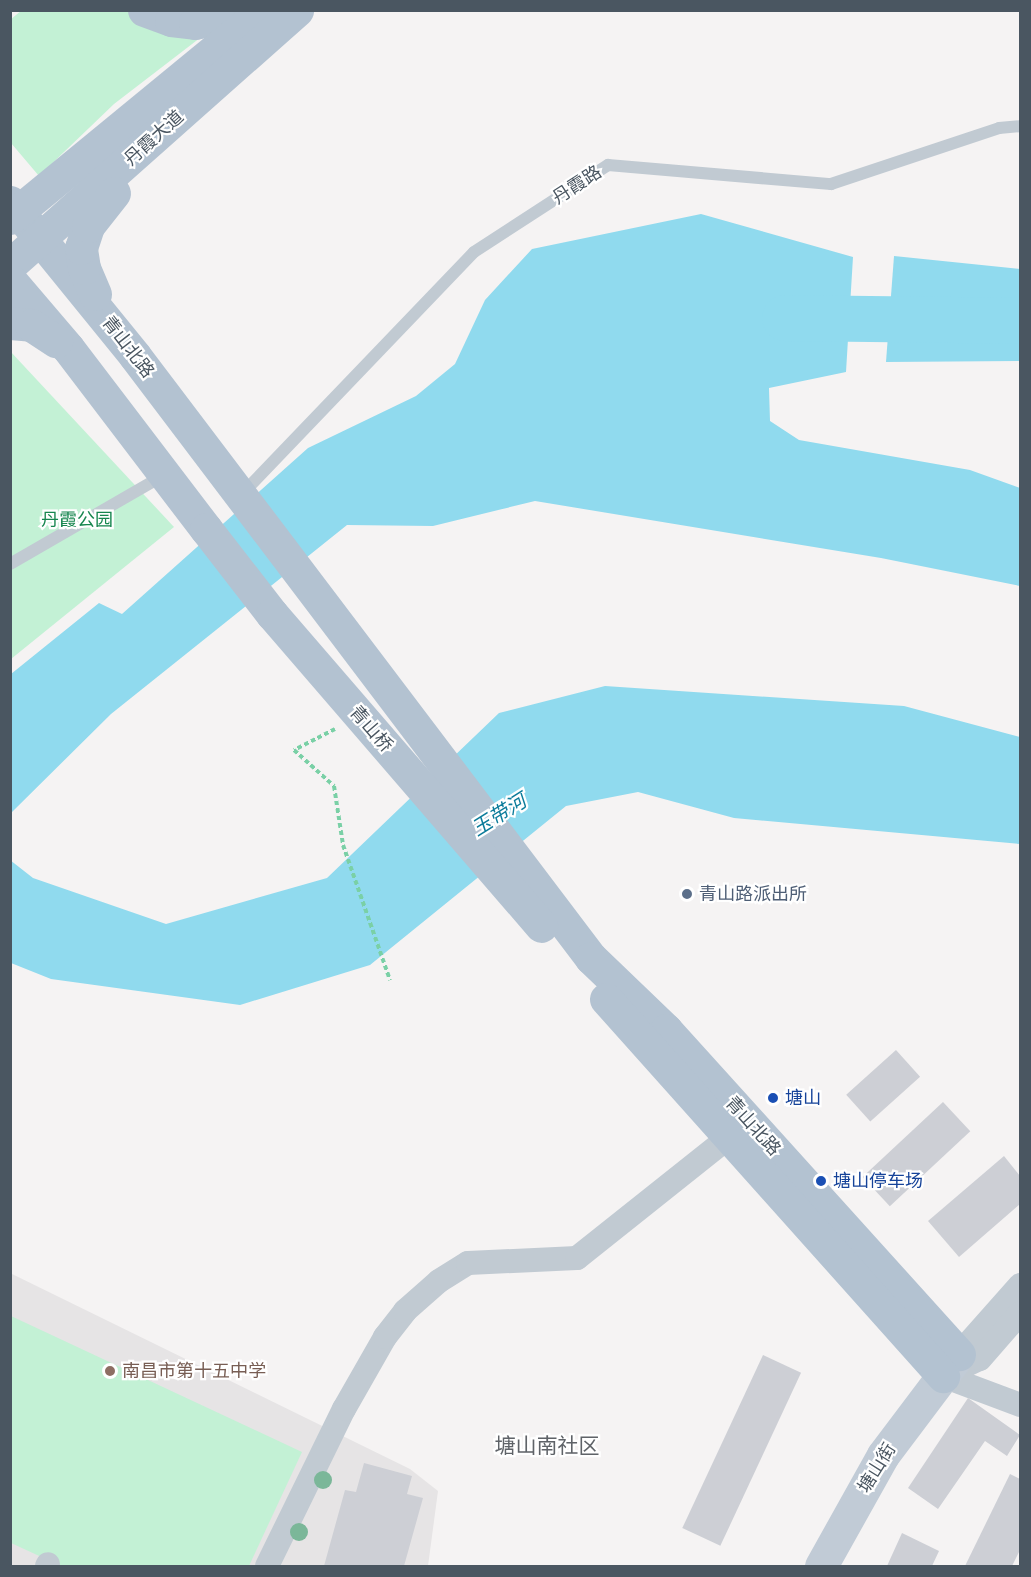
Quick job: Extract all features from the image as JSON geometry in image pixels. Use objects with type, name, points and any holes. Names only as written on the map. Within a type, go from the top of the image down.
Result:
[{"type":"main road","points":[[144,10],[171,20],[195,23],[250,10]]},
{"type":"main road","name":"丹霞大道","points":[[13,211],[263,10]]},
{"type":"main road","name":"丹霞大道","points":[[10,265],[297,10]]},
{"type":"main road","points":[[104,315],[84,268],[81,248],[87,226],[164,129]]},
{"type":"main road","name":"青山北路","points":[[13,211],[41,238],[104,315],[241,495]]},
{"type":"main road","points":[[10,280],[68,348],[166,474]]},
{"type":"main road","points":[[10,323],[32,325],[68,348]]},
{"type":"main road","name":"青山桥","points":[[166,474],[272,614],[361,717],[543,913]]},
{"type":"main road","name":"青山桥","points":[[241,495],[543,913]]},
{"type":"main road","name":"青山北路","points":[[543,913],[729,1137],[951,1365]]},
{"type":"main road","name":"青山北路","points":[[543,913],[666,1030],[951,1365]]},
{"type":"main road","name":"塘山街","points":[[821,1566],[883,1455],[951,1365]]},
{"type":"street","points":[[267,1566],[344,1409],[385,1337],[405,1311],[439,1281],[468,1263],[577,1258],[729,1137]]},
{"type":"street","name":"塘山街","points":[[951,1365],[1020,1285]]},
{"type":"street","name":"塘山街","points":[[951,1365],[980,1359],[1020,1313]]},
{"type":"street","points":[[951,1365],[1020,1405]]},
{"type":"lane","name":"丹霞路","points":[[241,495],[474,252],[608,165],[831,184],[999,128],[1020,126]]},
{"type":"lane","points":[[10,564],[166,474]]},
{"type":"path","points":[[361,717],[294,750],[334,786],[343,845],[390,980]]},
{"type":"shaded area","name":"南昌市第十五中学","points":[[10,1273],[410,1469],[438,1491],[428,1566],[11,1566]]},
{"type":"green space","points":[[22,10],[235,11],[114,104],[39,176],[11,143],[10,20]]},
{"type":"green space","name":"丹霞公园","points":[[10,351],[174,527],[11,659]]},
{"type":"green space","name":"南昌市第十五中学","points":[[11,1316],[302,1452],[249,1566],[61,1566],[11,1543]]},
{"type":"water","points":[[701,214],[853,257],[846,372],[769,388],[770,421],[799,440],[970,470],[1020,488],[1020,586],[881,558],[535,501],[433,526],[347,525],[111,714],[11,813],[11,674],[99,603],[122,614],[308,448],[416,396],[455,364],[485,300],[532,249]]},
{"type":"water","points":[[894,256],[1020,269],[1020,361],[886,362]]},
{"type":"water","name":"玉带河","points":[[605,686],[904,706],[1020,737],[1020,844],[734,818],[638,792],[566,806],[370,965],[240,1005],[51,979],[11,963],[10,860],[33,878],[166,924],[327,878],[499,713]]},
{"type":"building","points":[[896,1050],[920,1077],[870,1122],[846,1095]]},
{"type":"building","points":[[943,1102],[970,1131],[890,1206],[863,1177]]},
{"type":"building","points":[[1004,1156],[1020,1176],[1020,1204],[959,1257],[928,1221]]},
{"type":"building","points":[[763,1355],[801,1373],[720,1546],[682,1528]]},
{"type":"building","points":[[968,1398],[1020,1435],[1007,1456],[985,1441],[938,1509],[908,1488]]},
{"type":"building","points":[[364,1463],[412,1476],[407,1494],[423,1498],[404,1566],[324,1566],[345,1490],[356,1492]]},
{"type":"building","points":[[1010,1474],[1020,1479],[1020,1550],[1012,1566],[965,1566]]},
{"type":"building","points":[[902,1533],[939,1551],[932,1566],[887,1566]]},
{"type":"waterway","points":[[785,318],[1020,321]]},
{"type":"place","name":"青山路派出所","points":[[687,894]]},
{"type":"place","name":"塘山","points":[[773,1098]]},
{"type":"place","name":"塘山停车场","points":[[821,1181]]},
{"type":"place","name":"南昌市第十五中学","points":[[110,1371]]},
{"type":"district","name":"塘山南社区","points":[[547,1446]]}]
